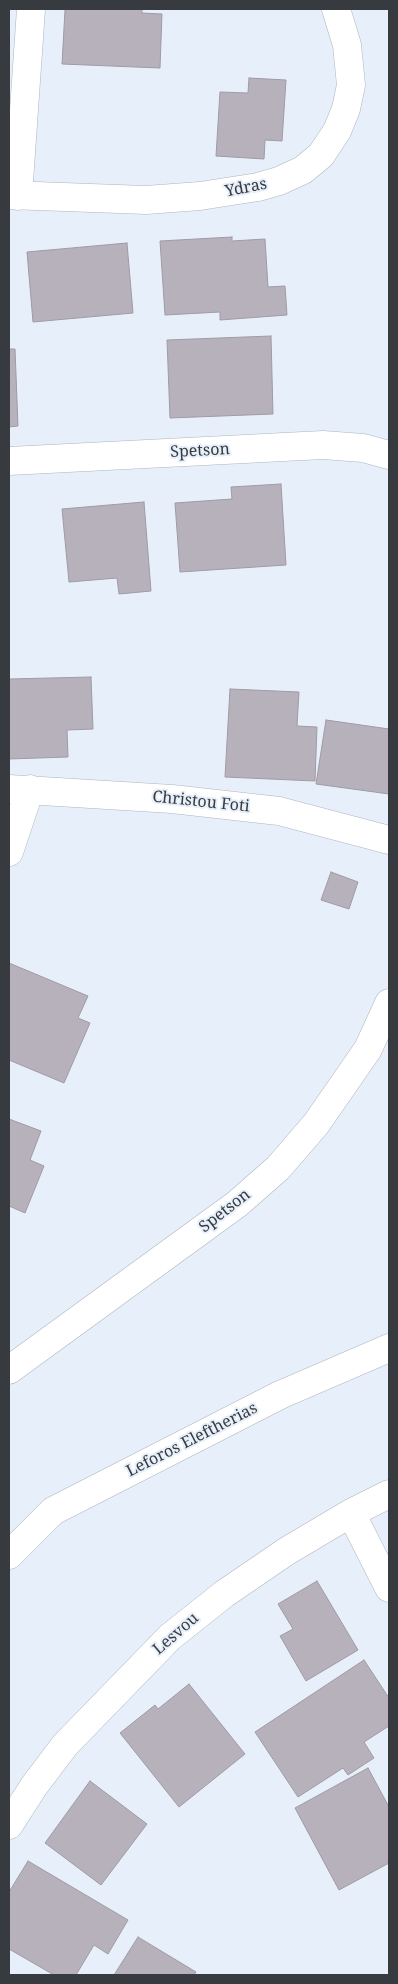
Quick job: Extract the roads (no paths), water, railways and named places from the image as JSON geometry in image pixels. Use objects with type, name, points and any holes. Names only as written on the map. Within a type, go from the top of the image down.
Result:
[{"type":"street","points":[[13,196],[31,9]]},
{"type":"street","name":"Ydras","points":[[13,196],[146,200],[200,196],[258,187],[279,181],[303,170],[321,155],[337,131],[346,110],[351,85],[347,45],[336,9]]},
{"type":"street","name":"Spetson","points":[[9,461],[323,445],[363,448],[389,455]]},
{"type":"street","points":[[9,852],[19,789]]},
{"type":"street","name":"Christou Foti","points":[[19,789],[172,798],[279,811],[389,840]]},
{"type":"street","name":"Spetson","points":[[9,1370],[237,1204],[278,1168],[316,1124],[368,1049],[389,1003]]},
{"type":"street","name":"Leforos Eleftherias","points":[[9,1555],[53,1511],[280,1395],[389,1348]]},
{"type":"street","name":"Lesvou","points":[[9,1825],[34,1786],[65,1745],[170,1637],[232,1588],[287,1550],[351,1513],[389,1494]]},
{"type":"street","points":[[351,1513],[389,1588]]}]
